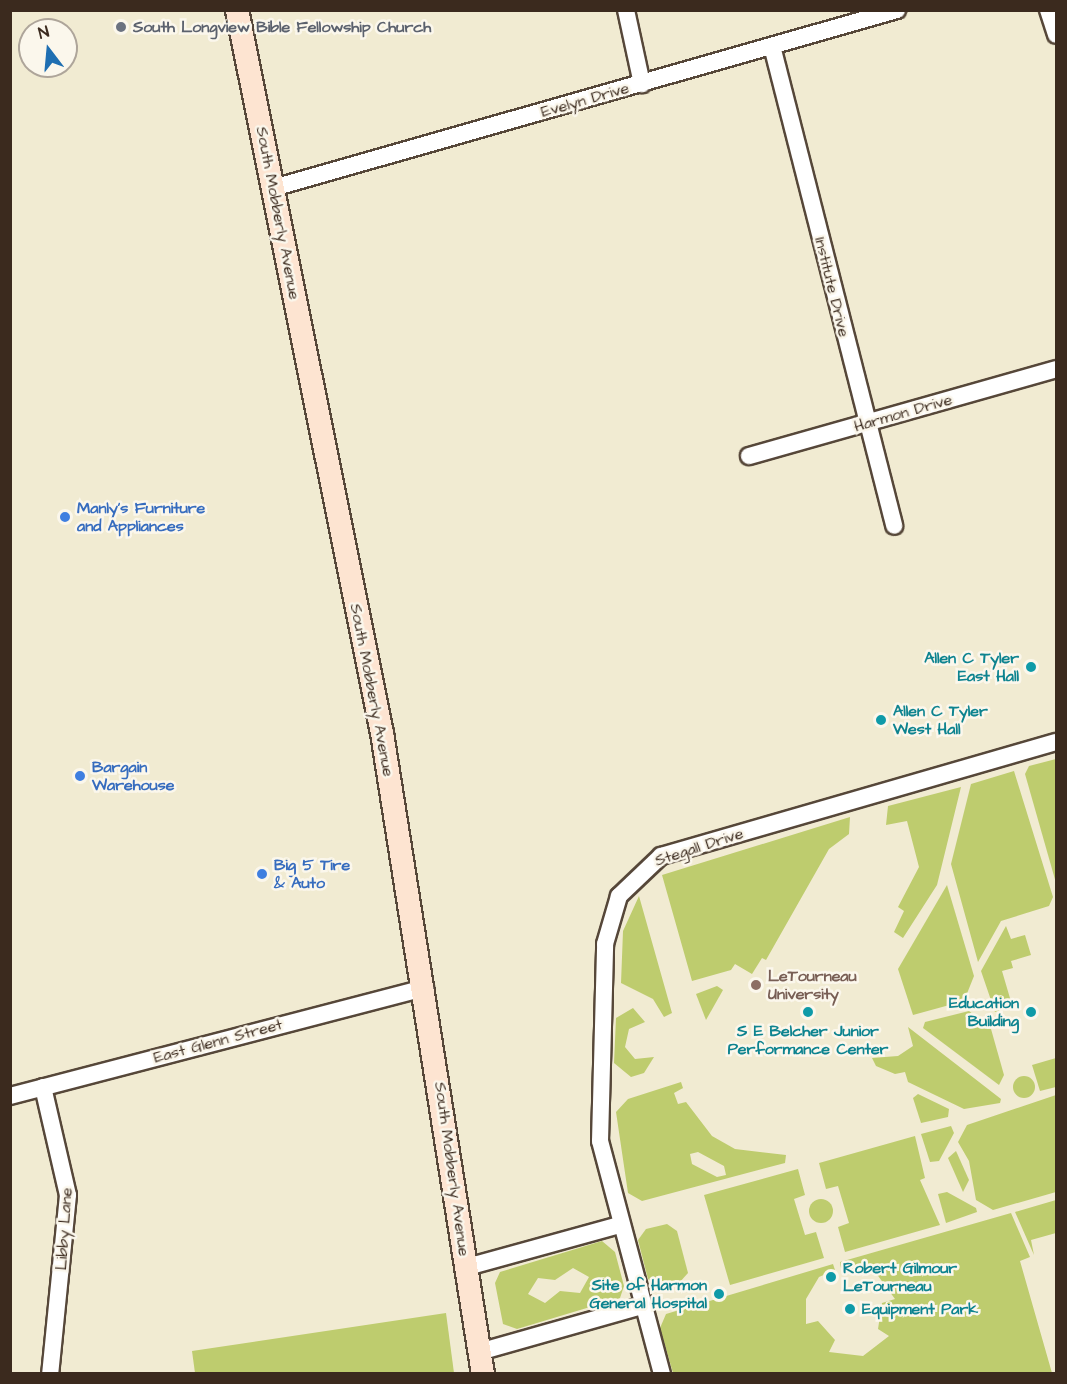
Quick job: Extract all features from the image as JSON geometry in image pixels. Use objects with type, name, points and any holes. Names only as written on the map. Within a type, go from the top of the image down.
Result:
[{"type":"main road","name":"South Mobberly Avenue","points":[[237,10],[382,733],[425,988],[481,1363]]},
{"type":"street","points":[[626,10],[642,84]]},
{"type":"street","name":"Evelyn Drive","points":[[273,188],[897,10]]},
{"type":"street","points":[[1048,10],[1056,35]]},
{"type":"street","name":"Institute Drive","points":[[772,46],[894,526]]},
{"type":"street","name":"Harmon Drive","points":[[749,456],[1056,369]]},
{"type":"street","name":"Stegall Drive","points":[[662,1374],[603,1163],[599,1112],[606,932],[629,881],[652,861],[678,850],[1056,742]]},
{"type":"street","name":"East Glenn Street","points":[[10,1096],[425,988]]},
{"type":"street","name":"Libby Lane","points":[[43,1087],[68,1195],[50,1374]]},
{"type":"street","points":[[467,1267],[620,1225]]},
{"type":"street","points":[[481,1363],[642,1306]]},
{"type":"green space","points":[[1056,759],[1056,883],[1025,774],[1029,766]]},
{"type":"green space","points":[[1014,771],[1053,897],[1049,906],[1001,921],[978,962],[951,864],[971,784]]},
{"type":"green space","points":[[961,787],[937,885],[903,938],[894,932],[904,911],[898,907],[919,867],[907,821],[886,825],[888,806]]},
{"type":"green space","points":[[850,817],[849,834],[829,849],[766,960],[762,958],[752,974],[735,964],[731,970],[692,981],[662,875]]},
{"type":"green space","points":[[947,885],[974,976],[964,1001],[913,1015],[898,969]]},
{"type":"green space","points":[[639,896],[672,1013],[664,1017],[653,999],[621,983],[623,931]]},
{"type":"green space","points":[[1006,926],[1011,939],[1025,935],[1031,955],[1011,961],[1013,968],[1002,971],[1012,1005],[995,1012],[981,971]]},
{"type":"green space","points":[[717,986],[723,990],[706,1020],[696,994]]},
{"type":"green space","points":[[633,1008],[645,1022],[629,1029],[625,1047],[635,1059],[654,1057],[644,1073],[631,1077],[614,1063],[616,1018]]},
{"type":"green space","points":[[969,1011],[991,1029],[1004,1075],[999,1085],[923,1028],[925,1022]]},
{"type":"green space","points":[[908,1027],[1001,1099],[1000,1103],[964,1109],[908,1082],[905,1072],[895,1074],[876,1066],[872,1058],[898,1056],[913,1046]]},
{"type":"green space","points":[[1056,1058],[1056,1087],[1040,1091],[1032,1065]]},
{"type":"green space","points":[[1024,1076],[1032,1079],[1035,1087],[1032,1095],[1024,1098],[1016,1095],[1013,1087],[1016,1079]]},
{"type":"green space","points":[[681,1082],[683,1088],[674,1093],[678,1104],[686,1102],[712,1136],[735,1149],[786,1155],[785,1163],[642,1201],[628,1193],[616,1112],[628,1099]],"holes":[[[698,1152],[724,1166],[726,1175],[717,1177],[692,1164],[690,1154]]]},
{"type":"green space","points":[[918,1094],[949,1109],[948,1117],[921,1123],[913,1098]]},
{"type":"green space","points":[[1056,1095],[1056,1192],[993,1210],[976,1200],[969,1161],[958,1142],[967,1125]]},
{"type":"green space","points":[[951,1126],[954,1133],[939,1161],[930,1162],[921,1134]]},
{"type":"green space","points":[[915,1136],[925,1178],[920,1180],[940,1225],[845,1252],[838,1227],[849,1223],[838,1186],[826,1189],[819,1163]]},
{"type":"green space","points":[[956,1151],[969,1180],[963,1192],[948,1158]]},
{"type":"green space","points":[[798,1169],[805,1195],[794,1199],[805,1235],[816,1232],[824,1258],[730,1285],[704,1195]]},
{"type":"green space","points":[[947,1192],[976,1208],[977,1212],[946,1223],[938,1194]]},
{"type":"green space","points":[[821,1199],[830,1202],[833,1211],[830,1220],[821,1223],[812,1220],[809,1211],[812,1202]]},
{"type":"green space","points":[[1056,1200],[1056,1233],[1031,1240],[1034,1255],[1015,1212]]},
{"type":"green space","points":[[1011,1213],[1030,1257],[1020,1261],[1052,1373],[673,1373],[660,1328],[666,1314],[833,1264],[835,1270],[819,1277],[806,1299],[806,1324],[818,1321],[835,1340],[829,1352],[863,1356],[889,1336],[878,1329],[882,1303],[895,1299],[876,1273],[841,1268],[840,1262]]},
{"type":"green space","points":[[667,1224],[677,1231],[688,1273],[679,1283],[658,1287],[648,1279],[638,1240],[646,1229]]},
{"type":"green space","points":[[602,1241],[615,1252],[624,1286],[620,1298],[517,1329],[503,1324],[495,1283],[500,1272]],"holes":[[[573,1268],[589,1277],[580,1293],[560,1291],[545,1303],[528,1294],[538,1278],[555,1280]]]},
{"type":"green space","points":[[446,1313],[454,1373],[195,1373],[192,1351]]},
{"type":"place","name":"South Longview Bible Fellowship Church","points":[[121,27]]},
{"type":"place","name":"Manly's Furniture and Appliances","points":[[65,517]]},
{"type":"place","name":"Allen C Tyler East Hall","points":[[1031,667]]},
{"type":"place","name":"Allen C Tyler West Hall","points":[[881,720]]},
{"type":"place","name":"Bargain Warehouse","points":[[80,776]]},
{"type":"place","name":"Big 5 Tire & Auto","points":[[262,874]]},
{"type":"place","name":"LeTourneau University","points":[[756,985]]},
{"type":"place","name":"S E Belcher Junior Performance Center","points":[[808,1012]]},
{"type":"place","name":"Education Building","points":[[1031,1012]]},
{"type":"place","name":"Robert Gilmour LeTourneau","points":[[831,1277]]},
{"type":"place","name":"Site of Harmon General Hospital","points":[[719,1294]]},
{"type":"place","name":"Equipment Park","points":[[850,1309]]}]
